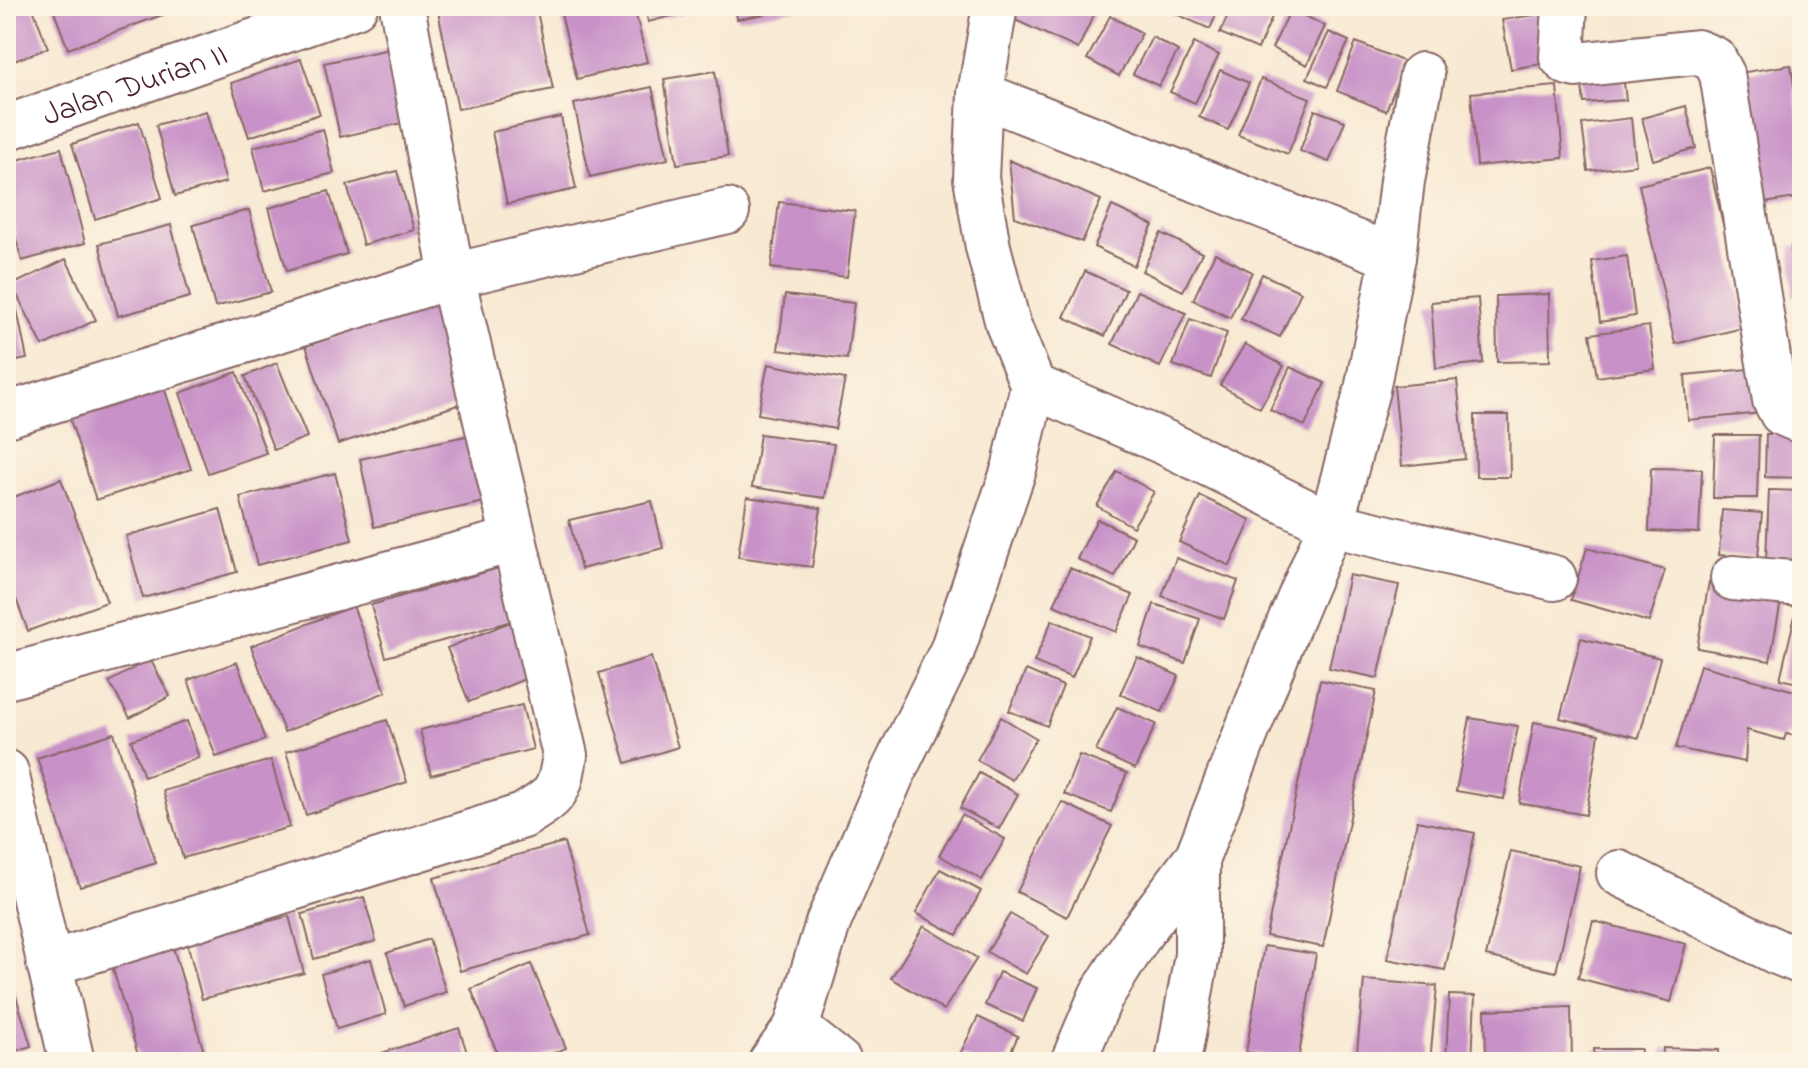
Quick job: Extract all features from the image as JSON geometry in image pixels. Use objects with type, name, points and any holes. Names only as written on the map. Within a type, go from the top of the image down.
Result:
[{"type":"street","name":"Jalan Durian II","points":[[6,128],[355,6]]},
{"type":"street","points":[[49,964],[523,816],[551,798],[561,783],[565,755],[452,276],[402,6]]},
{"type":"street","points":[[771,1062],[796,1028],[828,923],[893,772],[952,651],[1014,469],[1033,386],[1008,324],[988,247],[976,178],[980,94],[995,6]]},
{"type":"street","points":[[1565,6],[1562,57],[1568,63],[1576,65],[1697,52],[1714,59],[1722,74],[1775,400],[1782,413],[1802,419]]},
{"type":"street","points":[[1073,1062],[1101,996],[1142,931],[1197,858],[1331,524],[1367,390],[1393,257],[1402,181],[1422,75]]},
{"type":"street","points":[[980,94],[1393,257]]},
{"type":"street","points":[[6,415],[452,276],[727,211]]},
{"type":"street","points":[[1033,386],[1166,443],[1331,524],[1554,578]]},
{"type":"street","points":[[6,677],[513,540]]},
{"type":"street","points":[[1733,578],[1802,584]]},
{"type":"street","points":[[6,772],[19,895],[49,964],[72,1062]]},
{"type":"street","points":[[1178,1062],[1197,955],[1197,858]]},
{"type":"street","points":[[1619,873],[1802,962]]},
{"type":"street","points":[[796,1028],[839,1062]]},
{"type":"building","points":[[6,6],[32,6],[48,48],[6,64]]},
{"type":"building","points":[[52,6],[187,6],[68,49]]},
{"type":"building","points":[[437,6],[536,6],[553,89],[458,109]]},
{"type":"building","points":[[559,6],[634,6],[647,62],[577,79]]},
{"type":"building","points":[[645,6],[707,6],[707,7],[648,22]]},
{"type":"building","points":[[735,6],[796,6],[797,9],[737,19]]},
{"type":"building","points":[[1019,6],[1088,6],[1096,10],[1078,49],[1013,19]]},
{"type":"building","points":[[1169,6],[1220,6],[1210,29],[1167,10]]},
{"type":"building","points":[[1232,6],[1266,6],[1275,10],[1258,49],[1220,33]]},
{"type":"building","points":[[1291,9],[1325,26],[1307,65],[1272,48]]},
{"type":"building","points":[[1552,12],[1560,61],[1511,69],[1502,20]]},
{"type":"building","points":[[1110,16],[1142,33],[1119,76],[1087,59]]},
{"type":"building","points":[[1329,32],[1349,41],[1327,87],[1307,78]]},
{"type":"building","points":[[1152,37],[1178,51],[1159,86],[1133,74]]},
{"type":"building","points":[[1356,42],[1405,62],[1386,111],[1337,91]]},
{"type":"building","points":[[1194,43],[1219,55],[1195,103],[1170,92]]},
{"type":"building","points":[[394,48],[411,121],[340,137],[324,63]]},
{"type":"building","points":[[301,59],[320,114],[249,137],[231,83]]},
{"type":"building","points":[[1791,65],[1802,143],[1802,197],[1758,204],[1739,73]]},
{"type":"building","points":[[1622,66],[1626,100],[1584,103],[1580,69]]},
{"type":"building","points":[[1220,70],[1249,83],[1228,130],[1199,117]]},
{"type":"building","points":[[715,71],[728,156],[677,164],[664,79]]},
{"type":"building","points":[[1261,79],[1310,98],[1288,154],[1238,135]]},
{"type":"building","points":[[1557,86],[1563,158],[1477,166],[1471,93]]},
{"type":"building","points":[[652,87],[668,159],[590,177],[574,104]]},
{"type":"building","points":[[1686,106],[1696,148],[1653,160],[1642,118]]},
{"type":"building","points":[[1315,110],[1345,121],[1329,162],[1300,151]]},
{"type":"building","points":[[206,111],[226,182],[175,196],[156,125]]},
{"type":"building","points":[[561,117],[576,189],[507,204],[492,132]]},
{"type":"building","points":[[1631,118],[1636,165],[1588,171],[1582,124]]},
{"type":"building","points":[[139,122],[162,198],[95,219],[72,144]]},
{"type":"building","points":[[323,129],[334,173],[264,191],[253,147]]},
{"type":"building","points":[[61,148],[85,243],[22,261],[6,202],[6,163]]},
{"type":"building","points":[[1009,160],[1101,200],[1082,242],[1015,217]]},
{"type":"building","points":[[1710,168],[1747,327],[1675,344],[1639,185]]},
{"type":"building","points":[[397,171],[414,230],[363,245],[347,185]]},
{"type":"building","points":[[329,191],[347,254],[287,271],[269,208]]},
{"type":"building","points":[[779,202],[855,211],[847,277],[771,268]]},
{"type":"building","points":[[1112,206],[1153,225],[1134,266],[1094,247]]},
{"type":"building","points":[[249,210],[271,292],[215,307],[193,225]]},
{"type":"building","points":[[171,225],[190,297],[118,316],[99,244]]},
{"type":"building","points":[[1161,233],[1202,253],[1183,291],[1142,271]]},
{"type":"building","points":[[1802,245],[1802,296],[1793,296],[1791,246]]},
{"type":"building","points":[[1215,253],[1252,272],[1230,318],[1193,300]]},
{"type":"building","points":[[1627,256],[1635,316],[1600,322],[1592,261]]},
{"type":"building","points":[[66,259],[96,320],[43,346],[12,285]]},
{"type":"building","points":[[1085,271],[1126,290],[1105,336],[1064,317]]},
{"type":"building","points":[[1262,274],[1301,292],[1280,337],[1241,319]]},
{"type":"building","points":[[12,285],[27,359],[6,363],[6,286]]},
{"type":"building","points":[[1137,291],[1186,313],[1160,367],[1112,344]]},
{"type":"building","points":[[1549,294],[1550,361],[1497,362],[1496,296]]},
{"type":"building","points":[[785,295],[854,303],[847,359],[778,350]]},
{"type":"building","points":[[1478,298],[1483,363],[1436,368],[1431,302]]},
{"type":"building","points":[[438,302],[470,401],[338,444],[306,346]]},
{"type":"building","points":[[1190,319],[1227,333],[1211,378],[1173,365]]},
{"type":"building","points":[[1649,326],[1655,369],[1597,377],[1590,334]]},
{"type":"building","points":[[1245,344],[1284,366],[1260,408],[1220,385]]},
{"type":"building","points":[[277,363],[307,437],[274,450],[245,376]]},
{"type":"building","points":[[768,364],[845,379],[835,429],[758,414]]},
{"type":"building","points":[[1290,367],[1325,383],[1305,426],[1270,410]]},
{"type":"building","points":[[1759,368],[1763,413],[1688,420],[1685,375]]},
{"type":"building","points":[[237,372],[266,453],[208,473],[180,393]]},
{"type":"building","points":[[161,378],[191,469],[96,500],[67,410]]},
{"type":"building","points":[[1457,380],[1465,459],[1402,466],[1394,386]]},
{"type":"building","points":[[1475,415],[1509,415],[1510,477],[1476,477]]},
{"type":"building","points":[[760,434],[834,444],[825,498],[752,487]]},
{"type":"building","points":[[1766,434],[1802,434],[1802,478],[1765,477]]},
{"type":"building","points":[[470,435],[484,502],[374,527],[360,459]]},
{"type":"building","points":[[1715,435],[1759,435],[1757,498],[1713,498]]},
{"type":"building","points":[[1651,468],[1702,469],[1699,533],[1649,531]]},
{"type":"building","points":[[1117,471],[1154,492],[1133,527],[1097,506]]},
{"type":"building","points":[[335,473],[352,540],[257,565],[240,497]]},
{"type":"building","points":[[61,479],[107,602],[28,631],[6,572],[6,500]]},
{"type":"building","points":[[1769,490],[1802,491],[1802,560],[1766,559]]},
{"type":"building","points":[[1200,496],[1251,520],[1230,566],[1179,542]]},
{"type":"building","points":[[747,497],[821,508],[812,567],[738,557]]},
{"type":"building","points":[[652,501],[663,548],[581,569],[569,520]]},
{"type":"building","points":[[220,509],[237,572],[143,598],[126,536]]},
{"type":"building","points":[[1722,510],[1762,513],[1758,558],[1719,555]]},
{"type":"building","points":[[1097,519],[1134,537],[1115,577],[1077,559]]},
{"type":"building","points":[[1587,548],[1665,570],[1649,622],[1571,600]]},
{"type":"building","points":[[1176,558],[1238,581],[1224,619],[1162,596]]},
{"type":"building","points":[[499,568],[515,620],[386,657],[371,605]]},
{"type":"building","points":[[1070,568],[1133,595],[1116,632],[1054,605]]},
{"type":"building","points":[[1349,575],[1399,585],[1378,678],[1329,668]]},
{"type":"building","points":[[1709,582],[1782,595],[1770,661],[1697,648]]},
{"type":"building","points":[[1798,603],[1802,604],[1802,684],[1780,679]]},
{"type":"building","points":[[1154,604],[1200,619],[1185,663],[1140,647]]},
{"type":"building","points":[[353,606],[386,692],[284,732],[251,646]]},
{"type":"building","points":[[515,620],[537,674],[469,702],[447,648]]},
{"type":"building","points":[[1052,620],[1090,636],[1072,678],[1034,662]]},
{"type":"building","points":[[1581,638],[1660,658],[1639,738],[1560,718]]},
{"type":"building","points":[[651,657],[678,747],[626,763],[599,673]]},
{"type":"building","points":[[1137,657],[1179,676],[1162,712],[1120,694]]},
{"type":"building","points":[[150,659],[170,696],[130,718],[109,682]]},
{"type":"building","points":[[237,662],[265,740],[216,757],[188,680]]},
{"type":"building","points":[[1700,665],[1798,692],[1802,695],[1802,737],[1786,734],[1784,740],[1747,730],[1745,762],[1676,748]]},
{"type":"building","points":[[1026,670],[1063,686],[1047,726],[1009,711]]},
{"type":"building","points":[[1320,680],[1376,691],[1323,947],[1266,936]]},
{"type":"building","points":[[522,705],[533,749],[431,775],[420,730]]},
{"type":"building","points":[[1117,707],[1156,724],[1135,769],[1096,751]]},
{"type":"building","points":[[1001,717],[1036,738],[1012,780],[977,760]]},
{"type":"building","points":[[1470,718],[1518,726],[1504,799],[1456,791]]},
{"type":"building","points":[[387,720],[407,782],[306,815],[286,752]]},
{"type":"building","points":[[187,721],[199,758],[144,777],[131,740]]},
{"type":"building","points":[[1534,722],[1599,734],[1586,815],[1519,803]]},
{"type":"building","points":[[114,733],[156,863],[80,887],[37,758]]},
{"type":"building","points":[[1079,755],[1127,773],[1111,812],[1064,794]]},
{"type":"building","points":[[271,760],[290,827],[183,858],[163,791]]},
{"type":"building","points":[[979,773],[1018,794],[999,829],[960,808]]},
{"type":"building","points":[[1062,802],[1112,826],[1067,917],[1017,892]]},
{"type":"building","points":[[962,815],[1005,839],[982,880],[939,855]]},
{"type":"building","points":[[1417,821],[1475,833],[1445,970],[1387,959]]},
{"type":"building","points":[[564,842],[590,935],[460,971],[434,878]]},
{"type":"building","points":[[1511,851],[1580,866],[1556,972],[1486,956]]},
{"type":"building","points":[[940,869],[981,891],[957,935],[916,913]]},
{"type":"building","points":[[364,897],[376,941],[314,959],[302,914]]},
{"type":"building","points":[[1010,914],[1049,936],[1026,974],[987,952]]},
{"type":"building","points":[[289,916],[304,973],[202,999],[187,942]]},
{"type":"building","points":[[1593,921],[1686,944],[1671,1002],[1578,978]]},
{"type":"building","points":[[924,926],[977,958],[944,1010],[891,978]]},
{"type":"building","points":[[168,930],[207,1062],[140,1062],[107,948]]},
{"type":"building","points":[[429,939],[446,992],[404,1006],[387,953]]},
{"type":"building","points":[[1264,946],[1316,954],[1298,1061],[1246,1052]]},
{"type":"building","points":[[371,959],[386,1014],[337,1029],[321,974]]},
{"type":"building","points":[[6,963],[31,1046],[6,1054]]},
{"type":"building","points":[[531,964],[566,1048],[532,1062],[501,1062],[471,989]]},
{"type":"building","points":[[999,972],[1037,988],[1023,1021],[985,1005]]},
{"type":"building","points":[[1364,980],[1437,986],[1430,1062],[1356,1062]]},
{"type":"building","points":[[1449,995],[1475,996],[1472,1062],[1446,1062]]},
{"type":"building","points":[[1571,1007],[1572,1062],[1486,1062],[1485,1010]]},
{"type":"building","points":[[978,1017],[1018,1036],[1006,1062],[977,1062],[960,1054]]},
{"type":"building","points":[[459,1028],[470,1062],[357,1062],[357,1061]]},
{"type":"building","points":[[1663,1048],[1719,1050],[1718,1062],[1662,1062]]},
{"type":"building","points":[[1594,1049],[1641,1049],[1640,1062],[1594,1062]]}]
